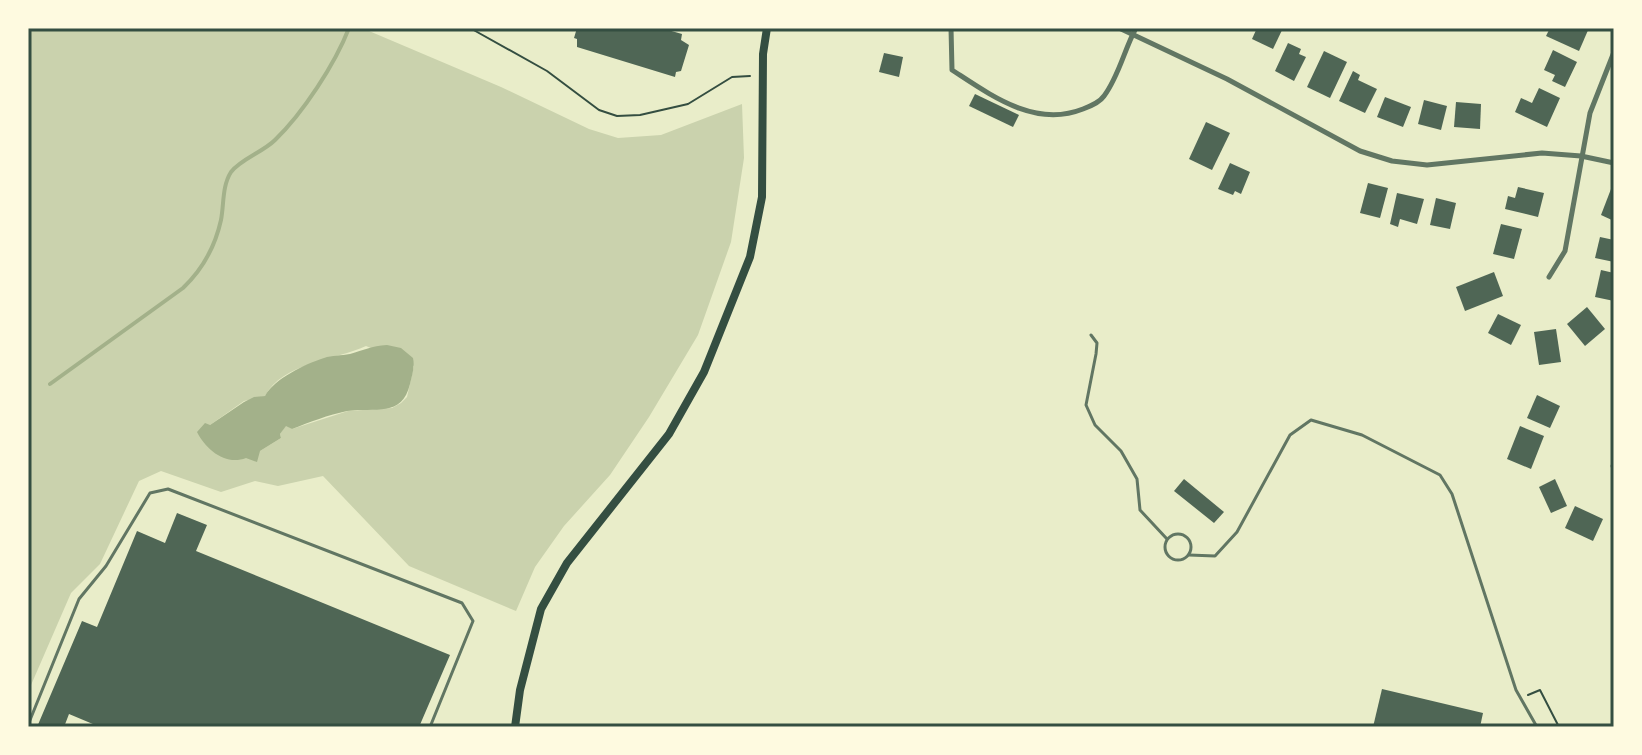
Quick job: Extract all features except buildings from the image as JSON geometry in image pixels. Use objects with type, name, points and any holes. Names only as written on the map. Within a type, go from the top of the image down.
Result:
[{"type":"main road","points":[[515,727],[520,690],[541,609],[567,563],[669,434],[704,372],[750,257],[762,197],[763,54],[767,28]]},
{"type":"street","points":[[951,28],[952,70],[1015,107],[1058,117],[1092,106],[1104,97],[1134,31]]},
{"type":"street","points":[[1119,28],[1134,31],[1360,151],[1392,161],[1427,165],[1542,153],[1614,163]]},
{"type":"street","points":[[1549,277],[1565,251],[1590,113],[1614,52]]},
{"type":"lane","points":[[1091,335],[1097,343],[1086,405],[1095,425],[1121,451],[1137,479],[1140,510],[1167,539]]},
{"type":"lane","points":[[1189,555],[1192,546],[1188,538],[1175,534],[1167,539],[1165,548],[1172,559],[1181,560],[1189,555],[1215,556],[1237,532],[1290,435],[1311,420],[1362,435],[1440,475],[1452,494],[1516,690],[1537,727]]},
{"type":"lane","points":[[28,725],[79,599],[106,566],[150,493],[168,489],[462,603],[473,621],[430,727]]},
{"type":"path","points":[[470,28],[547,71],[599,110],[617,116],[640,115],[688,104],[732,77],[750,76]]},
{"type":"path","points":[[1534,692],[1540,690],[1559,727]]},
{"type":"shaded area","points":[[28,28],[362,28],[501,87],[589,129],[618,138],[661,135],[742,104],[744,158],[731,242],[698,335],[610,475],[564,526],[535,567],[516,611],[409,566],[323,476],[278,486],[255,481],[221,492],[161,471],[139,481],[100,564],[71,593],[28,692]],"holes":[[[366,346],[414,366],[407,397],[392,408],[348,411],[292,429],[286,425],[281,438],[260,451],[210,425],[244,401],[265,396],[273,385],[297,369]]]},
{"type":"shaded area","points":[[387,345],[401,348],[414,361],[406,395],[394,406],[347,411],[292,429],[286,426],[280,434],[281,438],[260,451],[257,462],[246,458],[231,460],[217,455],[197,432],[205,423],[210,425],[244,402],[265,396],[283,378],[308,364]]},
{"type":"waterway","points":[[50,384],[183,288],[197,273],[215,239],[231,172],[286,129],[327,72],[349,28]]}]
